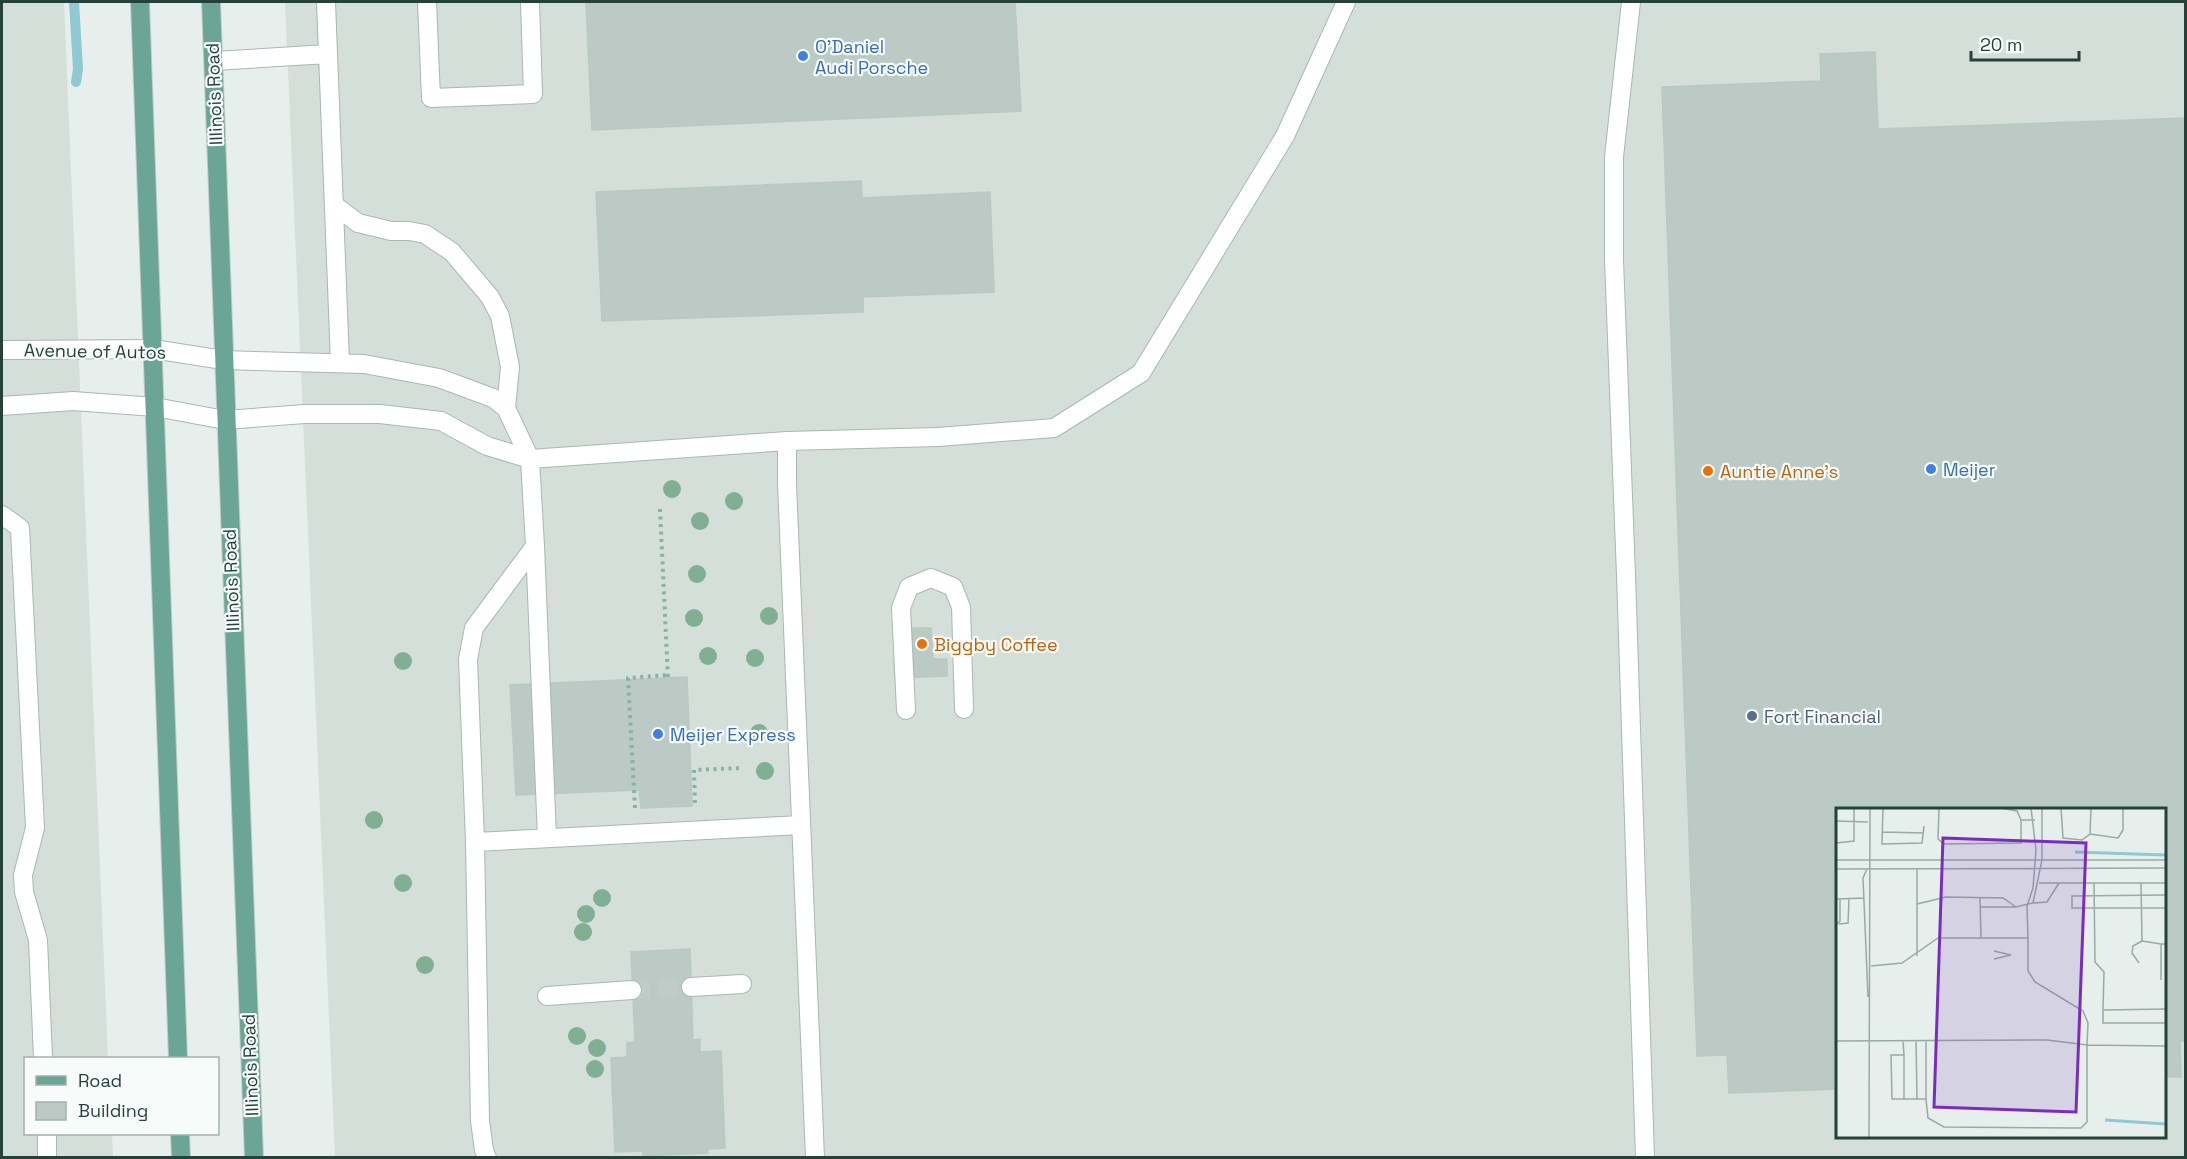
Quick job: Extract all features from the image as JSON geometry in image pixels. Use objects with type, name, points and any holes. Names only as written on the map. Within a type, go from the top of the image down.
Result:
[{"type":"main road","points":[[140,2],[178,1057]]},
{"type":"main road","name":"Illinois Road","points":[[211,2],[254,1158]]},
{"type":"main road","points":[[180,1135],[181,1158]]},
{"type":"street","points":[[326,2],[340,363]]},
{"type":"street","points":[[427,2],[431,98],[533,94],[530,2]]},
{"type":"street","points":[[2,406],[73,401],[155,407],[225,420],[305,414],[390,415],[441,422],[487,446],[530,459],[787,441],[938,437],[1054,428],[1141,373],[1285,136],[1346,2]]},
{"type":"street","points":[[1631,2],[1614,157],[1614,260],[1645,1158]]},
{"type":"street","points":[[214,61],[328,54]]},
{"type":"street","points":[[334,205],[358,224],[391,231],[425,234],[452,252],[490,297],[500,316],[510,367],[506,408],[530,459],[536,546],[547,838]]},
{"type":"street","name":"Avenue of Autos","points":[[2,350],[153,349],[223,360],[364,364],[440,378],[493,398],[506,408]]},
{"type":"street","points":[[787,441],[815,1158]]},
{"type":"street","points":[[2,515],[20,528],[35,828],[23,875],[24,892],[38,940],[43,1057]]},
{"type":"street","points":[[487,1158],[480,1121],[475,842],[468,659],[474,628],[536,546]]},
{"type":"street","points":[[906,710],[901,608],[909,588],[931,578],[953,587],[961,607],[964,709]]},
{"type":"street","points":[[475,842],[801,825]]},
{"type":"street","points":[[691,987],[742,984]]},
{"type":"street","points":[[547,996],[632,990]]},
{"type":"street","points":[[46,1158],[47,1135]]},
{"type":"path","points":[[645,811],[635,812],[628,678],[668,677],[660,509]]},
{"type":"path","points":[[696,808],[694,770],[739,768]]},
{"type":"shaded area","points":[[2,2],[64,2],[108,1057],[24,1057],[24,1135],[112,1135],[113,1157],[2,1158]]},
{"type":"shaded area","points":[[285,2],[2185,2],[2185,1157],[335,1157]]},
{"type":"building","name":"O'Daniel Audi Porsche","points":[[586,2],[1015,2],[1021,111],[592,130]]},
{"type":"building","name":"Meijer","points":[[1875,52],[1878,129],[2186,118],[2186,1041],[2180,1041],[2181,1077],[2166,1077],[2166,808],[1836,808],[1836,1089],[1729,1093],[1727,1055],[1697,1056],[1662,87],[1821,81],[1820,54]]},
{"type":"building","points":[[861,181],[862,198],[990,192],[994,292],[863,297],[863,312],[602,321],[596,192]]},
{"type":"building","name":"Biggby Coffee","points":[[912,628],[931,628],[933,659],[947,659],[947,676],[895,678],[894,662],[913,661]]},
{"type":"building","points":[[687,677],[692,806],[641,808],[639,790],[516,795],[510,685]]},
{"type":"building","points":[[687,677],[692,806],[641,808],[639,790],[516,795],[510,685]]},
{"type":"building","points":[[690,949],[693,1040],[700,1039],[700,1052],[721,1051],[725,1148],[707,1149],[708,1153],[643,1156],[643,1151],[615,1152],[611,1058],[627,1057],[627,1043],[635,1042],[631,952]]},
{"type":"waterway","points":[[74,2],[78,69],[76,82]]},
{"type":"tunnel","points":[[632,990],[691,987]]},
{"type":"place","name":"O'Daniel Audi Porsche","points":[[803,56]]},
{"type":"place","name":"Meijer","points":[[1931,469]]},
{"type":"place","name":"Auntie Anne's","points":[[1708,471]]},
{"type":"place","name":"Biggby Coffee","points":[[922,644]]},
{"type":"place","name":"Fort Financial","points":[[1752,716]]},
{"type":"place","name":"Meijer Express","points":[[658,734]]}]
